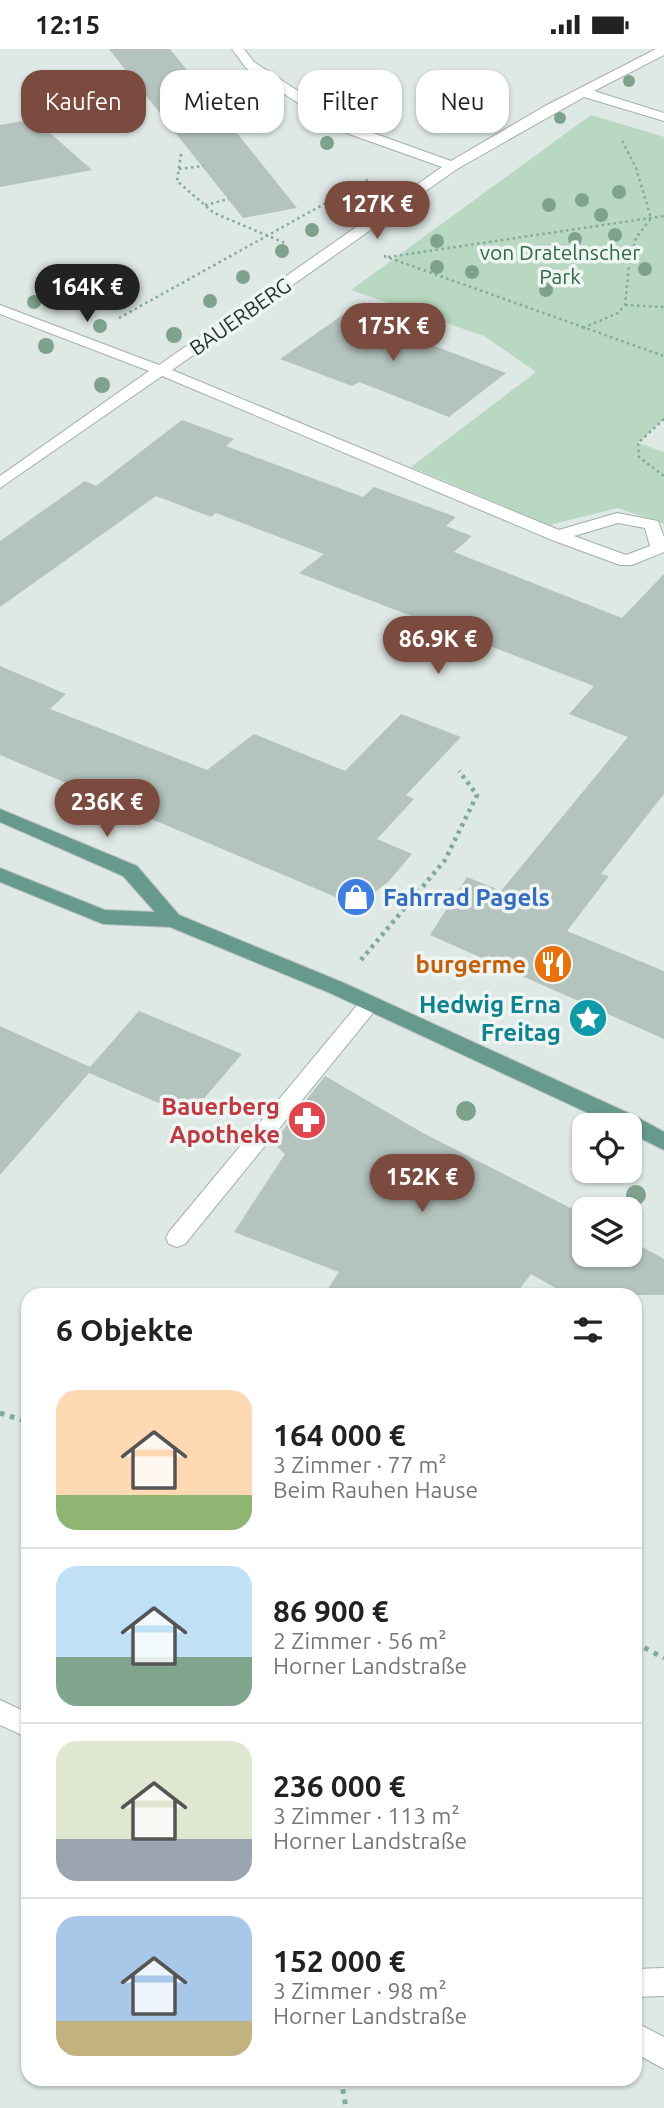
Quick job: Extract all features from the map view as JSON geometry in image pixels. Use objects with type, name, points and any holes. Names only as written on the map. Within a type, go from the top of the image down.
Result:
[{"type":"main road","points":[[0,815],[130,871],[172,920]]},
{"type":"main road","points":[[0,875],[103,917],[172,920],[337,988],[627,1122],[664,1142]]},
{"type":"street","points":[[238,49],[250,65],[343,127],[452,166]]},
{"type":"street","name":"BAUERBERG","points":[[0,483],[452,166],[582,92],[664,50]]},
{"type":"street","points":[[582,92],[664,117]]},
{"type":"street","points":[[0,309],[162,370],[558,536],[626,561],[659,548],[652,524],[617,518],[558,536]]},
{"type":"street","points":[[177,1238],[370,1003]]},
{"type":"street","points":[[0,1712],[21,1722]]},
{"type":"street","points":[[642,1983],[664,1982]]},
{"type":"street","points":[[642,2040],[664,2054]]},
{"type":"path","points":[[607,101],[612,125],[629,150],[651,218]]},
{"type":"path","points":[[79,340],[269,237],[414,152]]},
{"type":"path","points":[[181,154],[177,181],[214,213],[323,258]]},
{"type":"path","points":[[179,169],[204,166]]},
{"type":"path","points":[[204,205],[229,199]]},
{"type":"path","points":[[387,257],[664,216]]},
{"type":"path","points":[[582,329],[618,313],[625,305],[629,265],[636,238],[651,218]]},
{"type":"path","points":[[344,243],[664,356]]},
{"type":"path","points":[[625,305],[664,307]]},
{"type":"path","points":[[664,419],[638,443],[639,457],[664,476]]},
{"type":"path","points":[[337,988],[445,860],[477,795],[459,771]]},
{"type":"path","points":[[0,1413],[21,1420]]},
{"type":"path","points":[[642,1647],[664,1658]]},
{"type":"path","points":[[342,2086],[346,2108]]},
{"type":"green space","name":"von Dratelnscher Park","points":[[591,115],[664,137],[664,419],[638,443],[664,452],[664,524],[618,508],[549,525],[411,467],[536,372],[484,336],[351,290]]},
{"type":"building","points":[[109,49],[170,49],[187,70],[160,70],[160,113],[146,96],[146,70],[126,70]]},
{"type":"building","points":[[21,121],[21,133],[50,133],[92,170],[0,187],[0,125]]},
{"type":"building","points":[[176,133],[237,133],[297,208],[243,218]]},
{"type":"building","points":[[351,309],[419,334],[413,338],[506,373],[449,417],[359,382],[352,386],[280,359]]},
{"type":"building","points":[[182,420],[234,439],[226,446],[363,497],[374,487],[456,517],[446,526],[472,536],[454,552],[622,618],[664,574],[664,794],[601,874],[609,876],[567,931],[664,971],[664,1039],[430,935],[467,877],[501,891],[628,737],[569,714],[594,686],[299,573],[324,554],[216,513],[211,517],[156,496],[0,607],[0,541],[85,481],[96,486]]},
{"type":"building","points":[[0,666],[66,694],[50,709],[207,770],[254,734],[345,771],[401,714],[461,737],[406,795],[414,799],[377,839],[412,854],[388,882],[357,906],[0,755]]},
{"type":"building","points":[[139,1011],[242,1054],[189,1116],[89,1073],[0,1175],[0,1026],[90,1067]]},
{"type":"building","points":[[325,1076],[423,1133],[572,1209],[572,1267],[642,1267],[642,1247],[664,1259],[664,1295],[642,1295],[642,1288],[556,1288],[531,1274],[520,1288],[329,1288],[339,1272],[234,1232],[285,1154],[273,1143]]},
{"type":"place","name":"Fahrrad Pagels","points":[[356,897]]},
{"type":"place","name":"burgerme","points":[[553,964]]},
{"type":"place","name":"Hedwig Erna Freitag","points":[[588,1018]]},
{"type":"place","name":"Bauerberg Apotheke","points":[[307,1120]]}]
